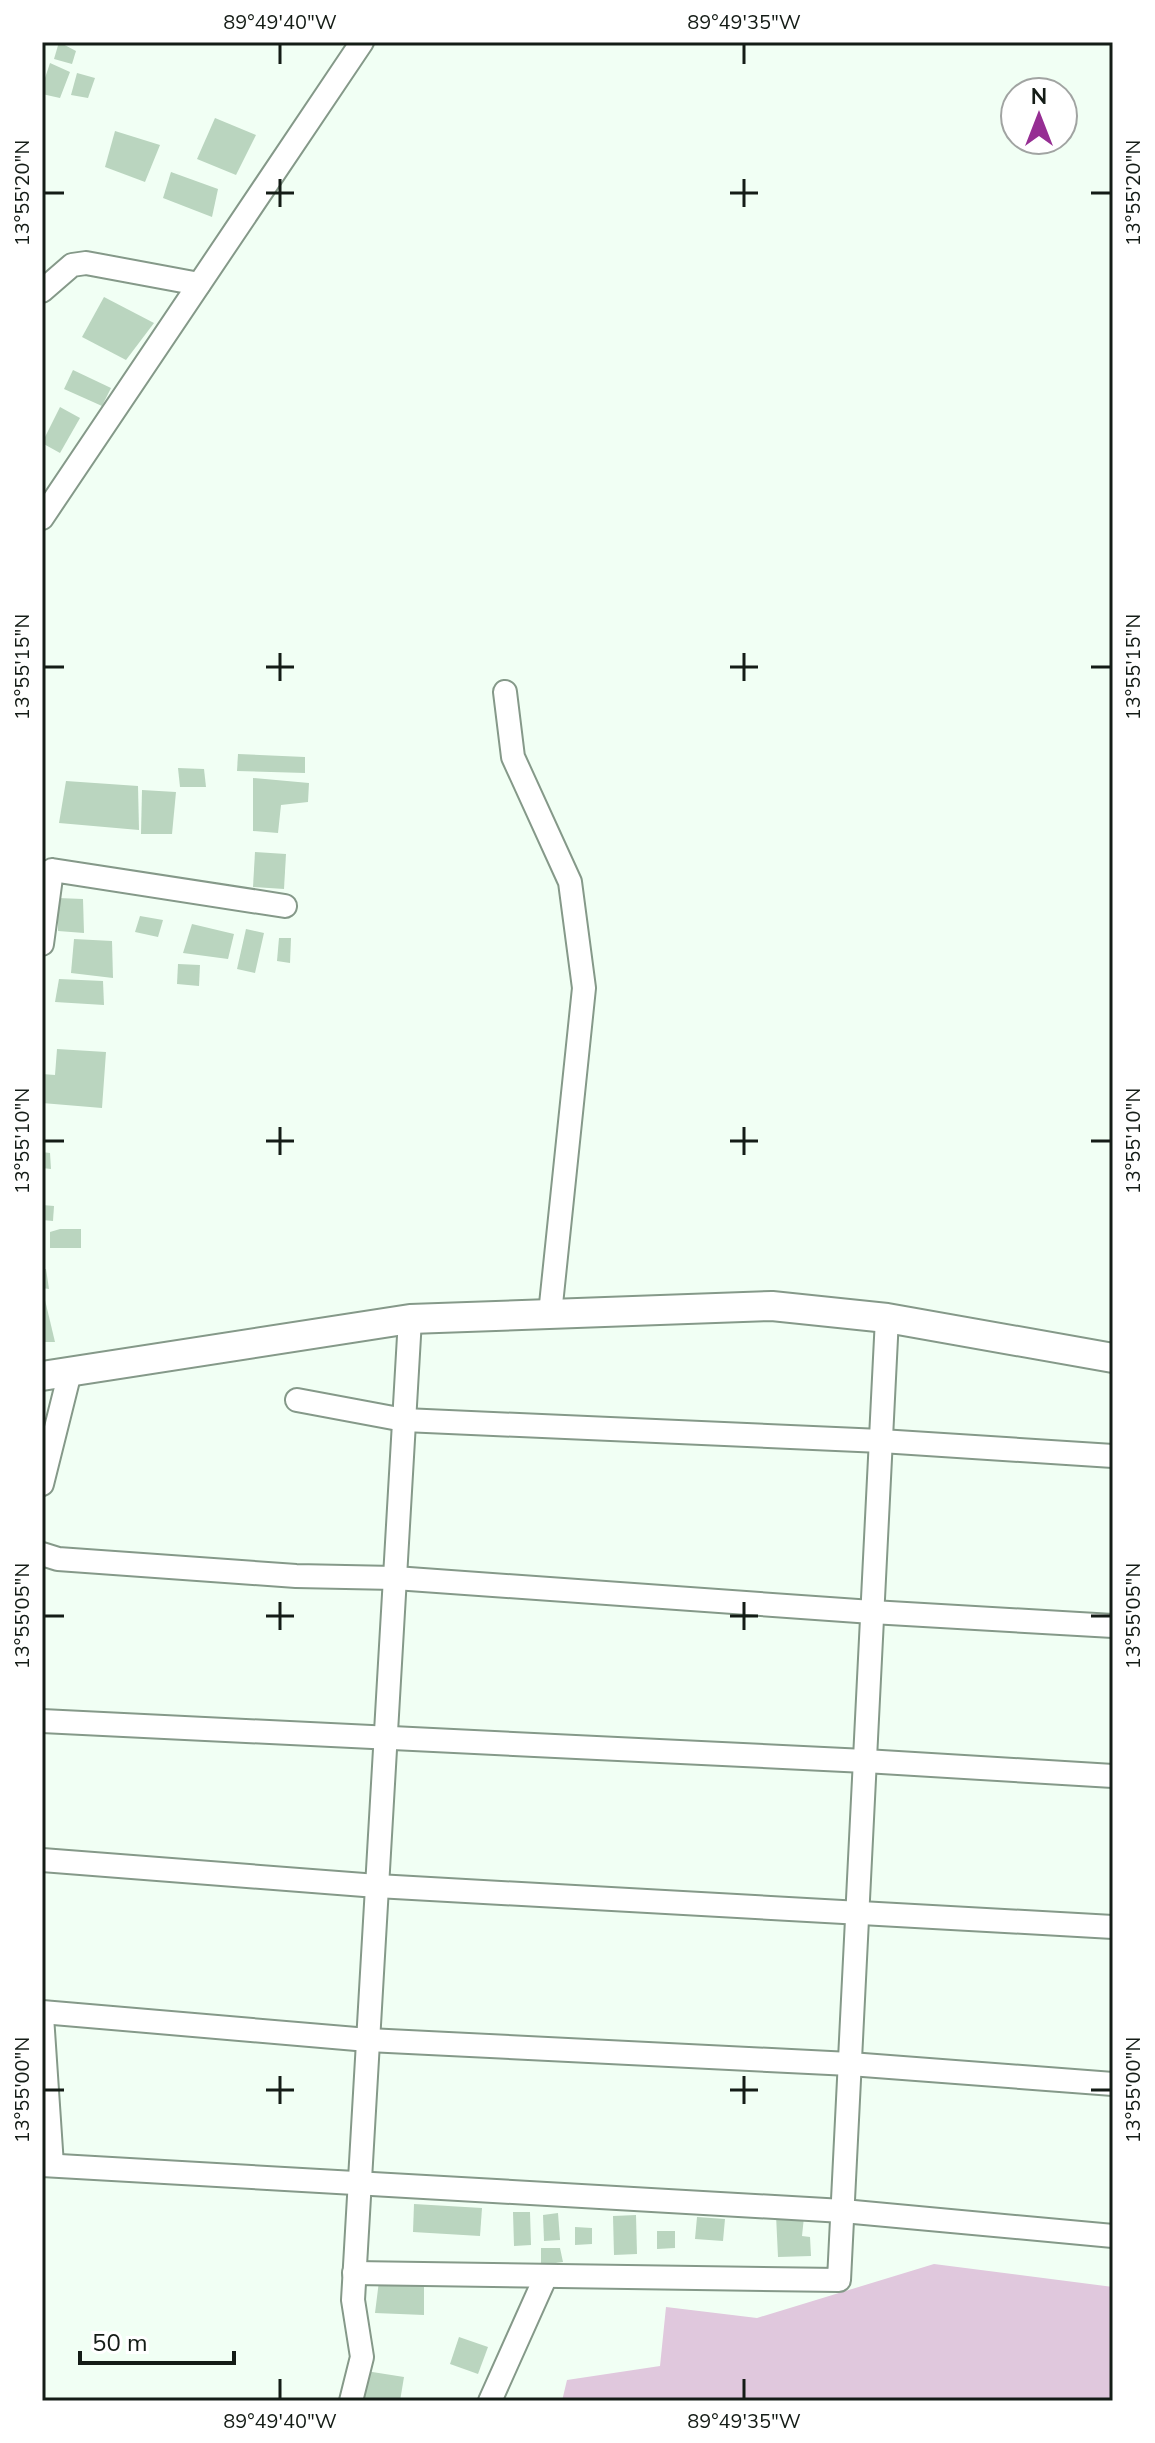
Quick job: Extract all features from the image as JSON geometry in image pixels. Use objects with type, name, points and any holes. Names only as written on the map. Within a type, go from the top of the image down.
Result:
[{"type":"street","points":[[42,518],[362,42]]},
{"type":"street","points":[[42,291],[72,265],[86,263],[199,284]]},
{"type":"street","points":[[505,692],[513,757],[570,882],[584,988],[550,1314]]},
{"type":"street","points":[[42,944],[52,870],[285,906]]},
{"type":"street","points":[[42,1376],[410,1319],[772,1306],[887,1318],[1113,1358]]},
{"type":"street","points":[[354,2273],[839,2280],[887,1318]]},
{"type":"street","points":[[351,2401],[362,2357],[353,2300],[354,2273],[410,1319]]},
{"type":"street","points":[[42,1484],[70,1372]]},
{"type":"street","points":[[297,1400],[404,1420],[881,1441],[1113,1456]]},
{"type":"street","points":[[42,1554],[58,1559],[296,1576],[395,1578],[1113,1626]]},
{"type":"street","points":[[42,1721],[1113,1776]]},
{"type":"street","points":[[42,1860],[377,1886],[1113,1927]]},
{"type":"street","points":[[1113,2084],[850,2064],[368,2040],[42,2014],[47,2165],[843,2211],[1113,2236]]},
{"type":"street","points":[[490,2401],[546,2276]]},
{"type":"shaded area","points":[[934,2264],[1113,2287],[1113,2401],[562,2401],[567,2380],[660,2366],[666,2307],[757,2318]]},
{"type":"building","points":[[59,42],[76,51],[72,64],[54,59]]},
{"type":"building","points":[[50,63],[70,72],[60,98],[42,94],[42,78],[45,78]]},
{"type":"building","points":[[77,73],[95,78],[88,98],[71,95]]},
{"type":"building","points":[[215,118],[256,135],[236,175],[197,159]]},
{"type":"building","points":[[115,131],[160,145],[145,182],[105,167]]},
{"type":"building","points":[[171,172],[218,189],[212,217],[163,198]]},
{"type":"building","points":[[104,297],[154,323],[126,360],[82,337]]},
{"type":"building","points":[[73,370],[111,388],[102,406],[64,389]]},
{"type":"building","points":[[60,407],[80,418],[60,453],[42,443]]},
{"type":"building","points":[[238,754],[305,757],[305,773],[237,771]]},
{"type":"building","points":[[178,768],[204,769],[206,787],[180,787]]},
{"type":"building","points":[[253,778],[309,783],[308,802],[281,805],[278,833],[253,831]]},
{"type":"building","points":[[66,781],[138,786],[139,830],[59,823]]},
{"type":"building","points":[[142,790],[176,792],[172,834],[141,834]]},
{"type":"building","points":[[255,852],[286,854],[284,889],[253,887]]},
{"type":"building","points":[[58,898],[83,899],[84,933],[58,931]]},
{"type":"building","points":[[140,916],[163,920],[158,937],[135,932]]},
{"type":"building","points":[[192,924],[234,934],[228,959],[183,953]]},
{"type":"building","points":[[246,929],[264,933],[255,973],[237,969]]},
{"type":"building","points":[[279,938],[291,938],[290,963],[277,961]]},
{"type":"building","points":[[74,939],[112,941],[113,978],[71,973]]},
{"type":"building","points":[[178,964],[200,965],[199,986],[177,984]]},
{"type":"building","points":[[59,979],[103,981],[104,1005],[55,1002]]},
{"type":"building","points":[[57,1049],[106,1052],[102,1108],[42,1103],[42,1074],[55,1075]]},
{"type":"building","points":[[42,1152],[50,1153],[51,1169],[42,1168]]},
{"type":"building","points":[[42,1205],[54,1206],[53,1221],[42,1220]]},
{"type":"building","points":[[81,1229],[81,1248],[50,1248],[50,1232]]},
{"type":"building","points":[[42,1269],[46,1269],[49,1289],[42,1288]]},
{"type":"building","points":[[42,1300],[45,1300],[55,1342],[42,1342]]},
{"type":"building","points":[[414,2204],[482,2208],[480,2236],[413,2232]]},
{"type":"building","points":[[513,2212],[530,2212],[531,2245],[514,2246]]},
{"type":"building","points":[[558,2213],[560,2240],[544,2241],[543,2215]]},
{"type":"building","points":[[636,2215],[637,2254],[614,2255],[613,2216]]},
{"type":"building","points":[[776,2215],[804,2217],[802,2236],[810,2237],[811,2256],[778,2257]]},
{"type":"building","points":[[697,2217],[725,2219],[723,2241],[695,2239]]},
{"type":"building","points":[[575,2227],[592,2228],[592,2244],[575,2245]]},
{"type":"building","points":[[657,2231],[675,2231],[675,2248],[657,2249]]},
{"type":"building","points":[[541,2248],[560,2248],[563,2262],[541,2265]]},
{"type":"building","points":[[379,2281],[424,2285],[424,2315],[375,2313]]},
{"type":"building","points":[[459,2337],[488,2347],[478,2374],[450,2364]]},
{"type":"building","points":[[366,2371],[404,2377],[400,2401],[361,2401]]}]
